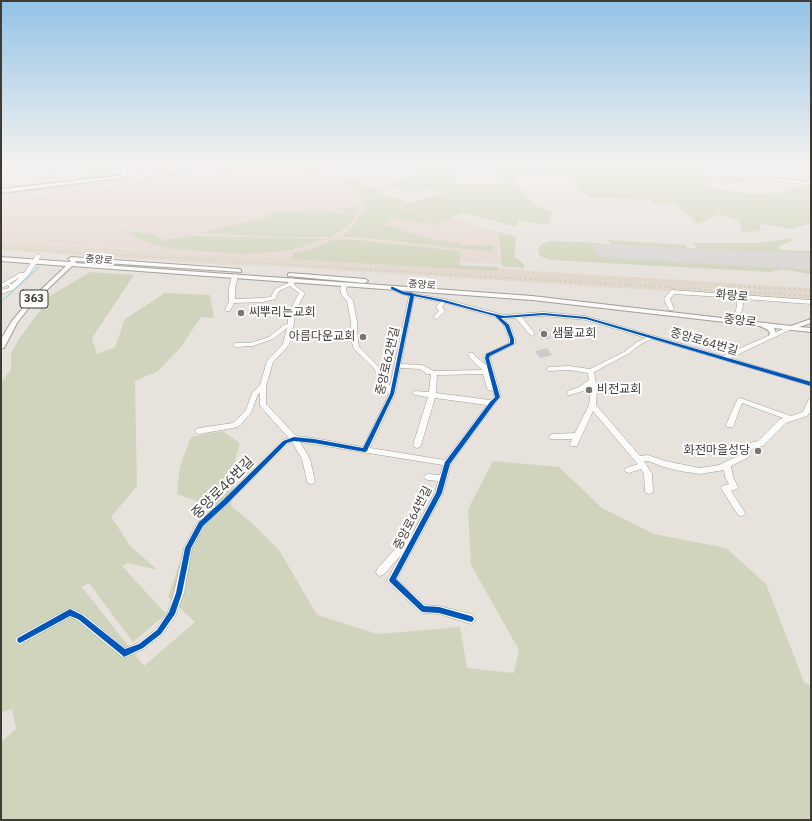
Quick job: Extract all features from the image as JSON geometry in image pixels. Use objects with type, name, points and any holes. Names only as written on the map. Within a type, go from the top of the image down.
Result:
[{"type":"main road","points":[[1,254],[37,258]]},
{"type":"main road","points":[[1,258],[37,258]]},
{"type":"main road","name":"중앙로","points":[[37,258],[60,258],[87,265],[235,276],[292,282],[532,298],[760,324],[811,326]]},
{"type":"main road","name":"중앙로","points":[[37,258],[43,262],[54,263],[73,261],[529,294],[735,316],[811,330]]},
{"type":"main road","name":"363","points":[[1,346],[14,322],[29,304],[73,261]]},
{"type":"main road","points":[[29,304],[47,294],[72,270],[87,265]]},
{"type":"main road","points":[[795,326],[811,321]]},
{"type":"main road","points":[[760,324],[770,328],[773,333],[772,335]]},
{"type":"street","points":[[1,298],[4,292],[26,275],[27,271],[37,258]]},
{"type":"street","points":[[3,286],[27,271]]},
{"type":"street","points":[[228,310],[232,301],[232,288],[235,276]]},
{"type":"street","points":[[232,301],[263,300],[273,298],[277,290],[292,282],[293,287],[302,292]]},
{"type":"street","points":[[306,282],[291,314],[286,345],[270,361],[263,386],[263,405],[294,439],[306,459],[311,481]]},
{"type":"street","points":[[3,286],[11,285],[12,287]]},
{"type":"street","points":[[345,285],[343,288],[344,294],[350,301],[351,305],[357,350],[375,366],[392,394]]},
{"type":"street","name":"중앙로64번길","points":[[392,288],[504,317],[550,314],[586,318],[811,384]]},
{"type":"street","name":"화랑로","points":[[671,310],[667,299],[672,292],[811,302]]},
{"type":"street","name":"중앙로62번길","points":[[365,450],[392,394],[412,294]]},
{"type":"street","name":"중앙로","points":[[735,316],[739,311],[741,297]]},
{"type":"street","points":[[436,317],[442,311],[440,307],[444,301]]},
{"type":"street","points":[[496,315],[507,325],[512,339],[512,344],[488,355],[487,358],[496,390]]},
{"type":"street","points":[[518,316],[532,334]]},
{"type":"street","points":[[236,345],[251,345],[271,338],[286,326],[290,326]]},
{"type":"street","name":"중앙로","points":[[724,358],[772,335],[795,326]]},
{"type":"street","points":[[549,368],[569,368],[591,371],[626,353],[639,343],[653,337]]},
{"type":"street","points":[[471,354],[472,358],[484,367],[490,388],[496,390]]},
{"type":"street","name":"중앙로62번길","points":[[398,366],[422,367],[429,372],[434,373],[486,372]]},
{"type":"street","points":[[574,444],[592,405],[594,389],[591,371]]},
{"type":"street","points":[[417,445],[432,396],[434,373]]},
{"type":"street","points":[[570,393],[580,389],[590,382],[593,383]]},
{"type":"street","points":[[199,431],[235,426],[249,412],[255,393],[263,386]]},
{"type":"street","name":"중앙로64번길","points":[[471,618],[439,610],[423,609],[392,580],[439,494],[447,463],[498,397],[496,390]]},
{"type":"street","points":[[415,393],[492,403]]},
{"type":"street","points":[[730,425],[740,400],[790,418]]},
{"type":"street","points":[[638,459],[648,458],[664,464],[700,471],[713,470],[746,455],[746,452],[752,445],[760,444],[779,424],[790,418],[802,416],[806,413],[811,401]]},
{"type":"street","points":[[592,405],[638,459],[648,474],[649,491]]},
{"type":"street","points":[[553,437],[577,436]]},
{"type":"street","points":[[294,439],[447,463]]},
{"type":"street","name":"중앙로46번길","points":[[20,640],[70,612],[80,617],[124,653],[141,646],[159,632],[172,614],[179,593],[188,548],[201,524],[285,442],[294,439]]},
{"type":"street","points":[[726,465],[734,487],[725,488],[741,513]]},
{"type":"street","points":[[629,470],[642,466]]},
{"type":"street","points":[[428,477],[442,478]]},
{"type":"street","name":"중앙로64번길","points":[[380,572],[409,540],[416,538]]},
{"type":"shaded area","points":[[1,201],[404,201],[497,232],[500,264],[291,255],[271,258],[250,257],[1,240]]},
{"type":"shaded area","points":[[1,241],[177,253],[270,258],[287,256],[447,265],[811,288],[811,300],[274,266],[250,266],[273,259],[247,266],[1,250]]},
{"type":"green space","points":[[362,201],[408,202],[396,206],[440,223],[439,225],[393,218],[384,225],[432,239],[458,243],[461,245],[493,246],[493,252],[360,237],[342,237],[354,225],[364,208]]},
{"type":"green space","points":[[415,201],[532,201],[535,205],[552,212],[548,225],[519,220],[516,227],[463,212],[442,223],[398,206]]},
{"type":"green space","points":[[651,201],[671,201],[672,205],[652,204]]},
{"type":"green space","points":[[672,201],[811,201],[811,223],[791,229],[761,224],[759,231],[742,232],[739,221],[719,214],[698,224]]},
{"type":"green space","points":[[357,206],[357,213],[353,220],[346,227],[330,237],[284,237],[200,233],[259,219],[277,211],[327,210],[327,212],[343,213],[345,211],[338,209]]},
{"type":"green space","points":[[123,231],[149,233],[162,240],[194,236],[326,239],[291,250],[241,254],[178,249],[153,245]]},
{"type":"green space","points":[[498,232],[516,236],[515,257],[524,264],[524,268],[502,266]]},
{"type":"green space","points":[[792,238],[792,241],[779,246],[779,250],[811,251],[811,259],[706,253],[697,250],[693,243],[758,243]]},
{"type":"green space","points":[[334,239],[461,251],[459,265],[498,267],[497,271],[291,259],[294,253],[314,248]]},
{"type":"green space","points":[[608,240],[686,245],[687,249],[681,252],[619,248],[611,245]]},
{"type":"green space","points":[[551,241],[601,243],[604,245],[605,253],[811,265],[811,274],[781,269],[770,272],[550,260],[540,256],[538,248],[541,244]]},
{"type":"green space","points":[[90,272],[134,275],[92,338],[97,354],[115,347],[125,319],[165,293],[210,295],[214,318],[201,317],[181,347],[158,371],[135,381],[137,486],[111,517],[131,547],[158,570],[128,563],[122,566],[166,614],[133,642],[89,583],[82,587],[144,666],[195,622],[168,597],[178,567],[201,516],[217,508],[177,494],[180,466],[191,437],[222,431],[240,443],[235,460],[235,476],[231,506],[253,524],[279,550],[317,615],[378,634],[460,627],[467,668],[514,673],[519,650],[471,565],[468,509],[493,461],[559,467],[602,508],[654,534],[726,548],[766,584],[804,682],[811,686],[811,820],[1,820],[1,742],[16,729],[12,709],[1,713],[1,383],[11,369],[11,353],[19,339],[50,296]]},
{"type":"building","name":"샘물교회","points":[[539,329],[548,329],[550,339],[541,339]]},
{"type":"building","points":[[547,348],[552,355],[540,358],[535,351]]},
{"type":"waterway","points":[[1,302],[38,268]]},
{"type":"runway","points":[[606,251],[811,262]]},
{"type":"railway","points":[[1,248],[351,268]]},
{"type":"railway","points":[[345,268],[351,268]]},
{"type":"railway","points":[[351,268],[362,269]]},
{"type":"railway","points":[[351,268],[811,296]]},
{"type":"railway","points":[[729,286],[811,290]]},
{"type":"cycle path","points":[[392,288],[403,293],[444,301],[504,317],[543,314],[586,318],[811,384]]},
{"type":"cycle path","points":[[20,640],[70,612],[80,617],[124,653],[141,646],[159,632],[172,614],[179,593],[188,548],[201,524],[285,442],[294,439],[365,450],[392,394],[412,294]]},
{"type":"cycle path","points":[[471,619],[439,610],[423,609],[392,580],[439,493],[447,463],[498,397],[487,358],[488,355],[512,344],[512,339],[507,325],[496,315]]},
{"type":"place","name":"씨뿌리는교회","points":[[241,313]]},
{"type":"place","name":"샘물교회","points":[[544,334]]},
{"type":"place","name":"아름다운교회","points":[[363,337]]},
{"type":"place","name":"비전교회","points":[[589,390]]},
{"type":"place","name":"화전마을성당","points":[[758,451]]}]
